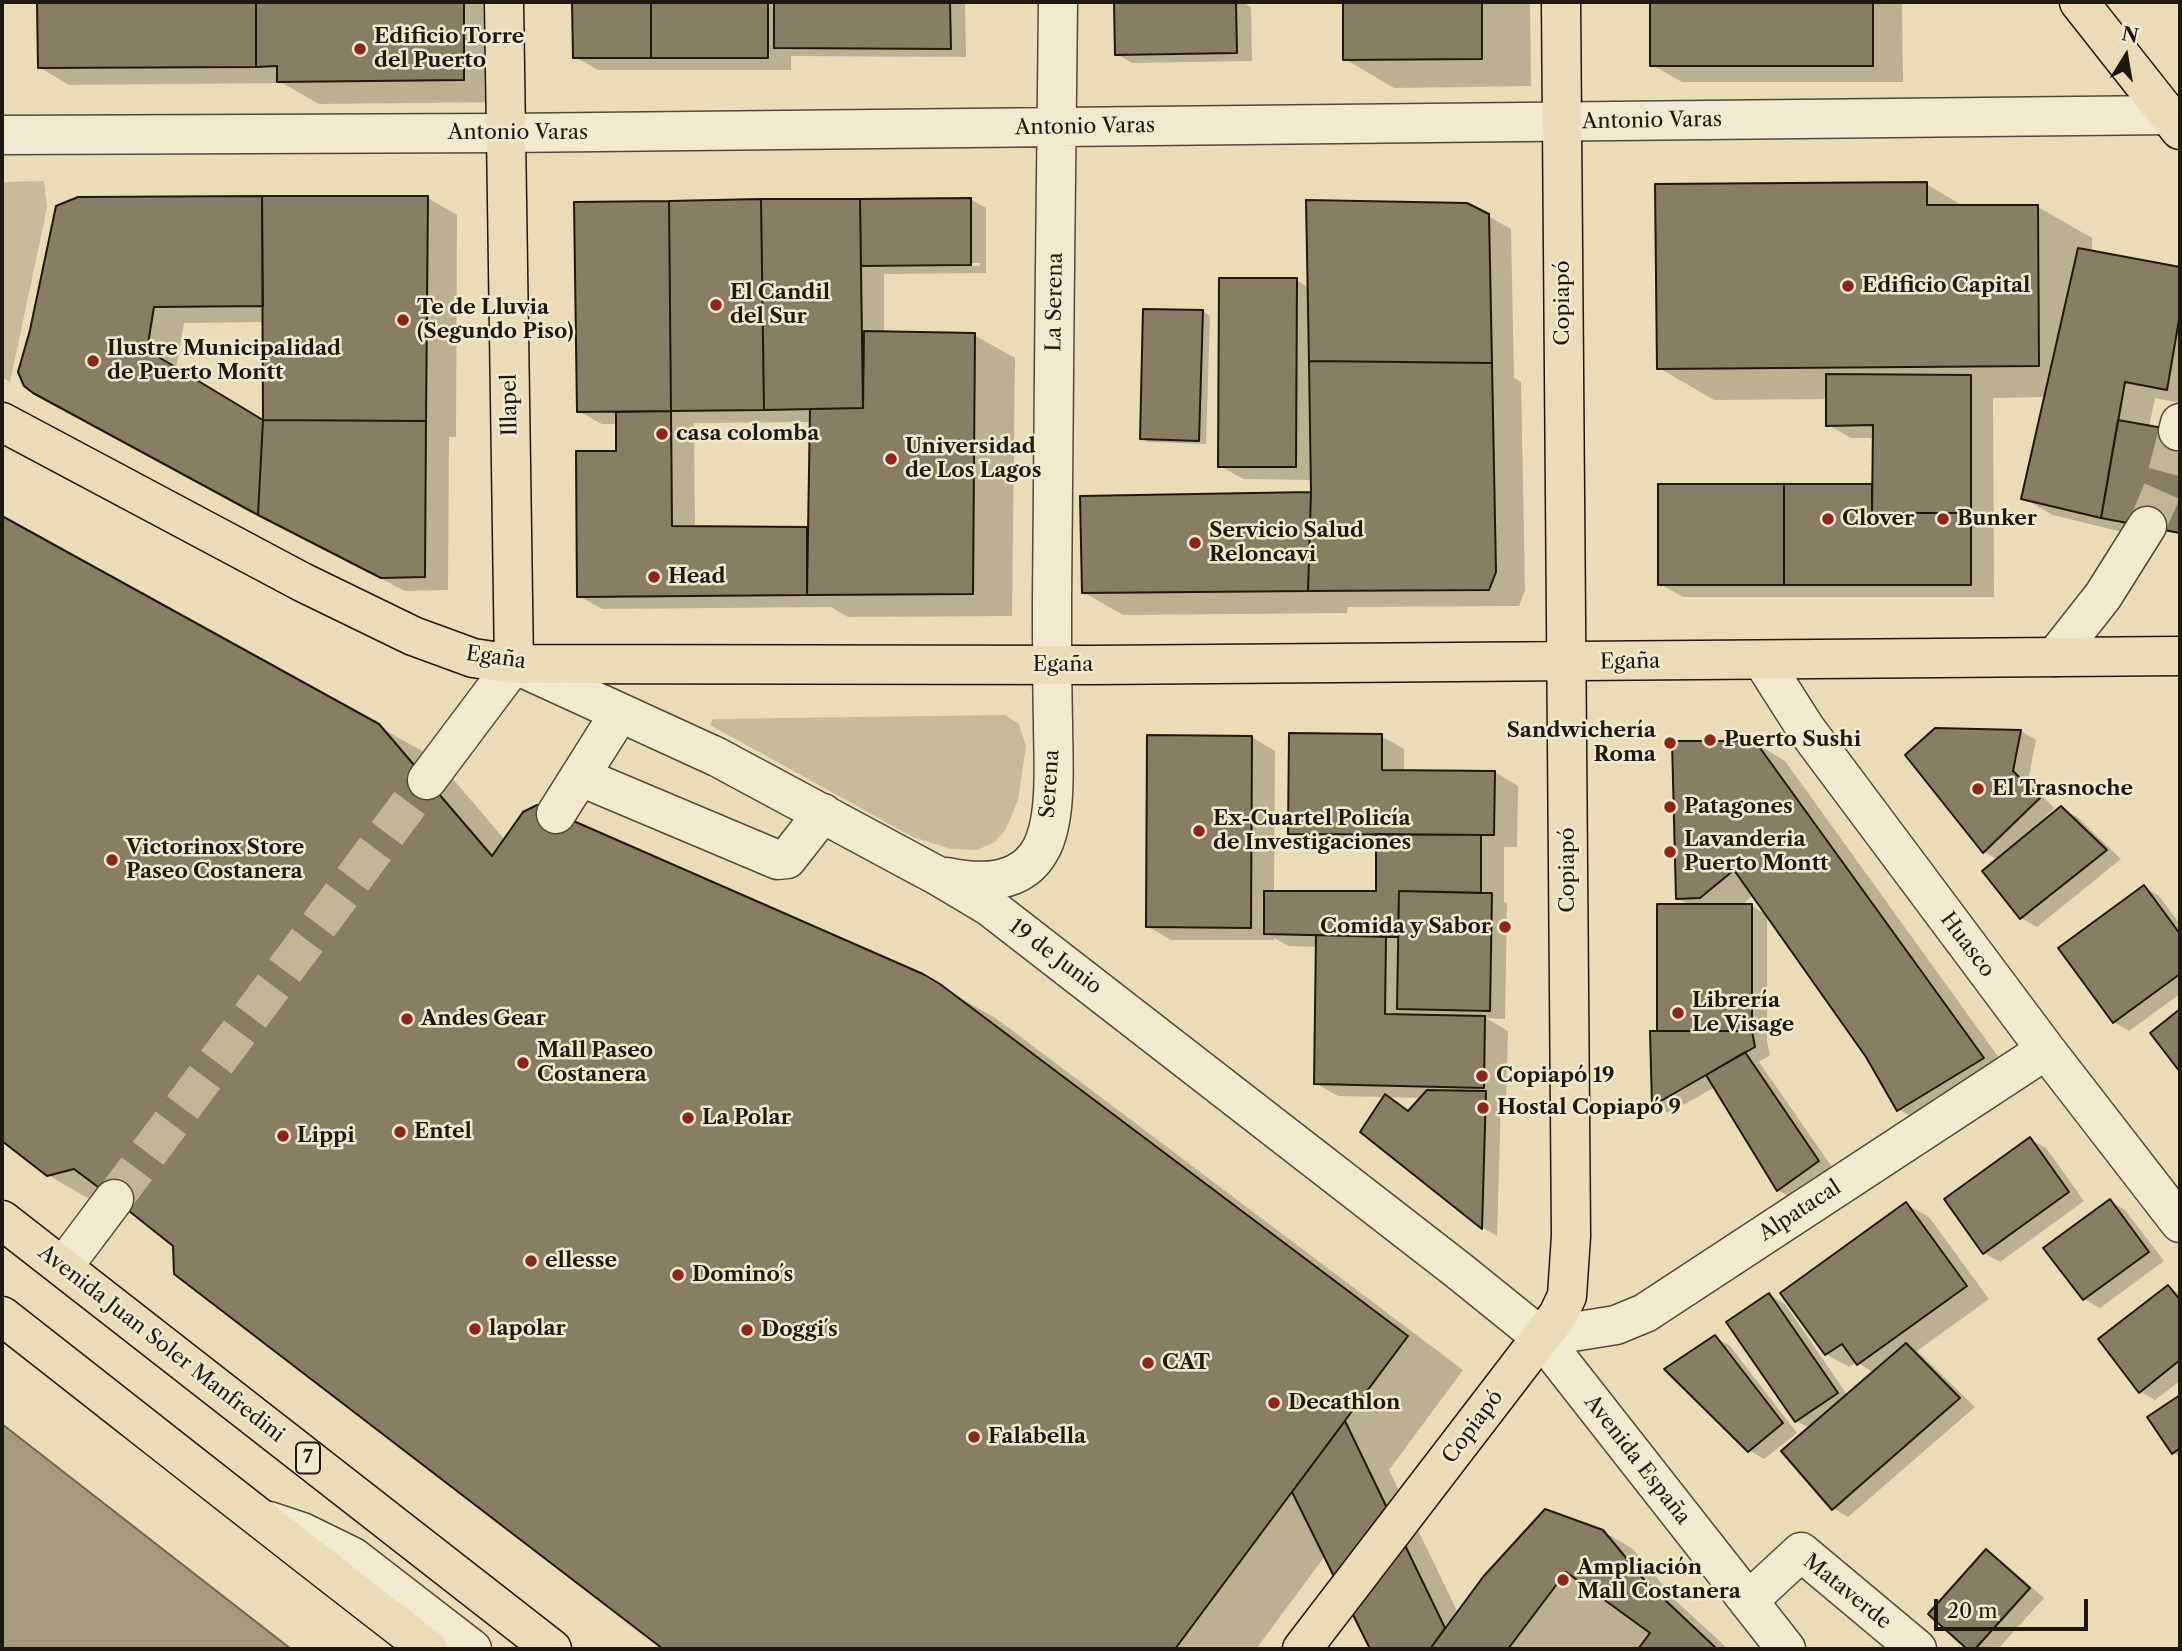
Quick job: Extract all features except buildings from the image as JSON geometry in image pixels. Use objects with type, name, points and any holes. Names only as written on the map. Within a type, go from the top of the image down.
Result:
[{"type":"main road","name":"Illapel","points":[[505,2],[514,664]]},
{"type":"main road","name":"Copiapó","points":[[1302,1649],[1558,1315],[1567,1296],[1570,1266],[1561,2]]},
{"type":"main road","points":[[2079,2],[2174,122]]},
{"type":"main road","name":"Egaña","points":[[2,422],[302,582],[412,636],[473,658],[514,664],[1566,662],[2180,656]]},
{"type":"main road","name":"Avenida Juan Soler Manfredini","points":[[2,1220],[552,1649]]},
{"type":"main road","points":[[2,1316],[152,1432],[257,1518],[428,1649]]},
{"type":"street","name":"La Serena","points":[[1052,602],[1058,2]]},
{"type":"street","name":"Antonio Varas","points":[[2,135],[506,134],[1562,122],[2174,122]]},
{"type":"street","points":[[2055,657],[2103,596],[2147,526]]},
{"type":"street","name":"Serena","points":[[938,876],[971,882],[992,882],[1012,875],[1028,865],[1041,849],[1049,822],[1052,795],[1052,602]]},
{"type":"street","name":"Huasco","points":[[1762,660],[1806,729],[2046,1050],[2180,1223]]},
{"type":"street","name":"19 de Junio","points":[[514,664],[717,757],[938,876],[990,907],[1541,1337]]},
{"type":"street","points":[[427,780],[514,664]]},
{"type":"street","points":[[556,814],[619,714]]},
{"type":"street","points":[[581,777],[778,860],[787,859],[823,813]]},
{"type":"street","name":"Alpatacal","points":[[1541,1337],[1616,1325],[1645,1313],[2046,1050]]},
{"type":"street","points":[[63,1268],[114,1199]]},
{"type":"street","name":"Avenida España","points":[[1541,1337],[1786,1649]]},
{"type":"street","points":[[257,1518],[302,1532],[353,1557],[472,1649]]},
{"type":"street","name":"Mataverde","points":[[1748,1601],[1801,1552],[1917,1649]]},
{"type":"shaded area","points":[[44,181],[47,208],[10,382],[2,377],[2,182]]},
{"type":"shaded area","points":[[1005,715],[1019,724],[1026,746],[1018,800],[1006,829],[995,842],[977,850],[951,849],[913,837],[710,725],[713,719]]},
{"type":"shaded area","points":[[2,1424],[291,1649],[2,1649]]},
{"type":"tunnel","points":[[2147,526],[2163,489],[2178,431]]},
{"type":"tunnel","points":[[114,1199],[427,780]]},
{"type":"place","name":"Edificio Torre del Puerto","points":[[360,49]]},
{"type":"place","name":"Edificio Capital","points":[[1848,286]]},
{"type":"place","name":"El Candil del Sur","points":[[716,305]]},
{"type":"place","name":"Te de Lluvia (Segundo Piso)","points":[[403,320]]},
{"type":"place","name":"Ilustre Municipalidad de Puerto Montt","points":[[93,361]]},
{"type":"place","name":"casa colomba","points":[[662,434]]},
{"type":"place","name":"Universidad de Los Lagos","points":[[891,459]]},
{"type":"place","name":"Clover","points":[[1828,519]]},
{"type":"place","name":"Bunker","points":[[1943,519]]},
{"type":"place","name":"Servicio Salud Reloncavi","points":[[1195,543]]},
{"type":"place","name":"Head","points":[[654,577]]},
{"type":"place","name":"Puerto Sushi","points":[[1710,740]]},
{"type":"place","name":"Sandwichería Roma","points":[[1670,743]]},
{"type":"place","name":"El Trasnoche","points":[[1978,789]]},
{"type":"place","name":"Patagones","points":[[1670,807]]},
{"type":"place","name":"Ex-Cuartel Policía de Investigaciones","points":[[1199,831]]},
{"type":"place","name":"Lavanderia Puerto Montt","points":[[1670,852]]},
{"type":"place","name":"Victorinox Store Paseo Costanera","points":[[112,860]]},
{"type":"place","name":"Comida y Sabor","points":[[1505,927]]},
{"type":"place","name":"Librería Le Visage","points":[[1678,1013]]},
{"type":"place","name":"Andes Gear","points":[[407,1019]]},
{"type":"place","name":"Mall Paseo Costanera","points":[[523,1063]]},
{"type":"place","name":"Copiapó 19","points":[[1482,1076]]},
{"type":"place","name":"Hostal Copiapó 9","points":[[1483,1108]]},
{"type":"place","name":"La Polar","points":[[688,1118]]},
{"type":"place","name":"Entel","points":[[400,1132]]},
{"type":"place","name":"Lippi","points":[[283,1136]]},
{"type":"place","name":"ellesse","points":[[531,1261]]},
{"type":"place","name":"Domino´s","points":[[678,1275]]},
{"type":"place","name":"lapolar","points":[[475,1329]]},
{"type":"place","name":"Doggi´s","points":[[747,1330]]},
{"type":"place","name":"CAT","points":[[1148,1363]]},
{"type":"place","name":"Decathlon","points":[[1274,1403]]},
{"type":"place","name":"Falabella","points":[[974,1437]]},
{"type":"place","name":"Ampliación Mall Costanera","points":[[1563,1580]]}]
